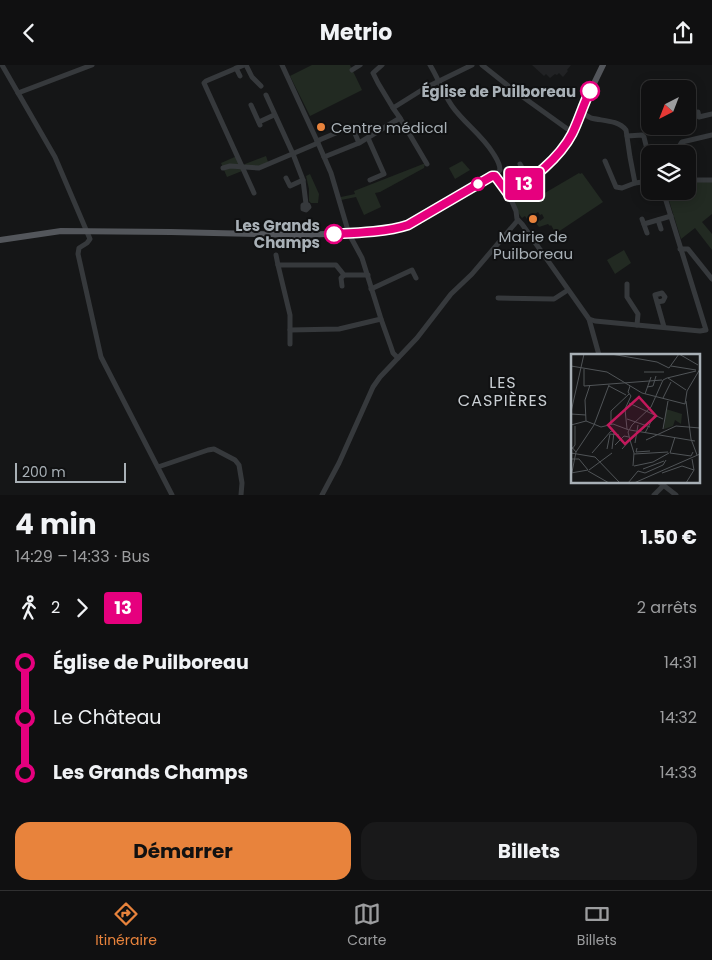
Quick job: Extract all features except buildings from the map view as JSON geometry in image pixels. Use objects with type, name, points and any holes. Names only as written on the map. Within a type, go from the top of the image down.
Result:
[{"type":"main road","points":[[0,239],[61,231],[299,235],[349,234],[400,228],[495,176],[509,195],[552,162],[572,133],[580,112],[604,65]]},
{"type":"street","points":[[2,65],[55,157],[90,239],[79,248],[78,254],[101,357],[172,495]]},
{"type":"street","points":[[18,93],[92,65]]},
{"type":"street","points":[[254,193],[205,85],[206,81],[245,65],[260,86]]},
{"type":"street","points":[[282,65],[331,173],[349,234],[362,258],[393,353],[398,358]]},
{"type":"street","points":[[352,70],[360,65]]},
{"type":"street","points":[[382,65],[373,73],[427,165]]},
{"type":"street","points":[[430,65],[451,105],[491,150],[499,164],[500,170],[495,176]]},
{"type":"street","points":[[394,108],[425,88],[472,65]]},
{"type":"street","points":[[482,65],[572,133]]},
{"type":"street","points":[[236,68],[240,76]]},
{"type":"street","points":[[266,95],[303,180],[306,204]]},
{"type":"street","points":[[251,105],[260,123],[274,115]]},
{"type":"street","points":[[580,112],[590,117],[624,127],[635,183]]},
{"type":"street","points":[[698,112],[699,117],[712,114]]},
{"type":"street","points":[[324,157],[359,143],[400,118]]},
{"type":"street","points":[[224,168],[228,166],[259,168],[350,127],[354,129],[359,143]]},
{"type":"street","points":[[627,136],[642,135],[646,145]]},
{"type":"street","points":[[680,145],[682,142],[712,135]]},
{"type":"street","points":[[368,138],[384,174],[370,180]]},
{"type":"street","points":[[605,161],[616,187],[622,188],[641,182]]},
{"type":"street","points":[[520,164],[529,180]]},
{"type":"street","points":[[286,178],[290,186],[303,180]]},
{"type":"street","points":[[696,180],[712,180]]},
{"type":"street","points":[[509,195],[518,220],[589,321],[600,354]]},
{"type":"street","points":[[589,321],[700,331],[709,330],[680,249],[666,200]]},
{"type":"street","points":[[647,233],[643,222],[671,216]]},
{"type":"street","points":[[322,495],[373,387],[380,377],[418,338],[451,294],[472,275],[518,220]]},
{"type":"street","points":[[658,220],[661,229]]},
{"type":"street","points":[[680,249],[688,249],[712,279]]},
{"type":"street","points":[[276,255],[290,315],[290,344]]},
{"type":"street","points":[[278,265],[336,265],[344,275]]},
{"type":"street","points":[[372,289],[412,270],[416,278]]},
{"type":"street","points":[[344,275],[368,275]]},
{"type":"street","points":[[342,286],[341,279],[344,275]]},
{"type":"street","points":[[627,284],[627,297],[638,314],[637,325]]},
{"type":"street","points":[[498,298],[554,299],[568,290]]},
{"type":"street","points":[[657,302],[664,327]]},
{"type":"street","points":[[290,330],[339,329],[381,319]]},
{"type":"street","points":[[158,467],[214,449],[235,460],[239,465],[242,483],[241,495]]},
{"type":"street","points":[[660,483],[676,495]]},
{"type":"street","points":[[654,495],[663,486]]},
{"type":"shaded area","points":[[312,65],[350,65],[362,90],[310,116],[290,76]]},
{"type":"shaded area","points":[[532,65],[571,65],[563,77],[559,73],[550,78],[546,74],[544,76]]},
{"type":"shaded area","points":[[237,156],[242,171],[227,177],[221,163]]},
{"type":"shaded area","points":[[266,156],[268,162],[260,166],[246,166],[245,164]]},
{"type":"shaded area","points":[[462,161],[470,170],[455,179],[449,168]]},
{"type":"shaded area","points":[[425,164],[424,168],[375,193],[381,207],[364,215],[356,197],[341,200],[341,197],[355,194],[354,191]]},
{"type":"shaded area","points":[[582,173],[603,202],[558,232],[555,232],[551,225],[548,224],[539,227],[535,222],[544,218],[538,212],[527,219],[525,216],[522,218],[520,216],[514,204],[513,195],[527,184],[538,197]]},
{"type":"shaded area","points":[[310,174],[319,194],[318,203],[311,203],[309,201],[306,176]]},
{"type":"shaded area","points":[[696,182],[712,182],[712,214],[702,222],[712,234],[712,250],[695,228],[681,239],[669,200],[696,200]]},
{"type":"shaded area","points":[[624,250],[631,263],[615,274],[607,260]]},
{"type":"bus line","name":"13","points":[[334,234],[400,228],[492,176],[495,176],[509,195],[552,162],[570,137],[590,91]]},
{"type":"place","name":"Église de Puilboreau","points":[[590,91]]},
{"type":"place","name":"Centre médical","points":[[321,127]]},
{"type":"place","name":"Mairie de Puilboreau","points":[[533,219]]},
{"type":"place","name":"Les Grands Champs","points":[[334,234]]},
{"type":"district","name":"LES CASPIÈRES","points":[[503,391]]}]
